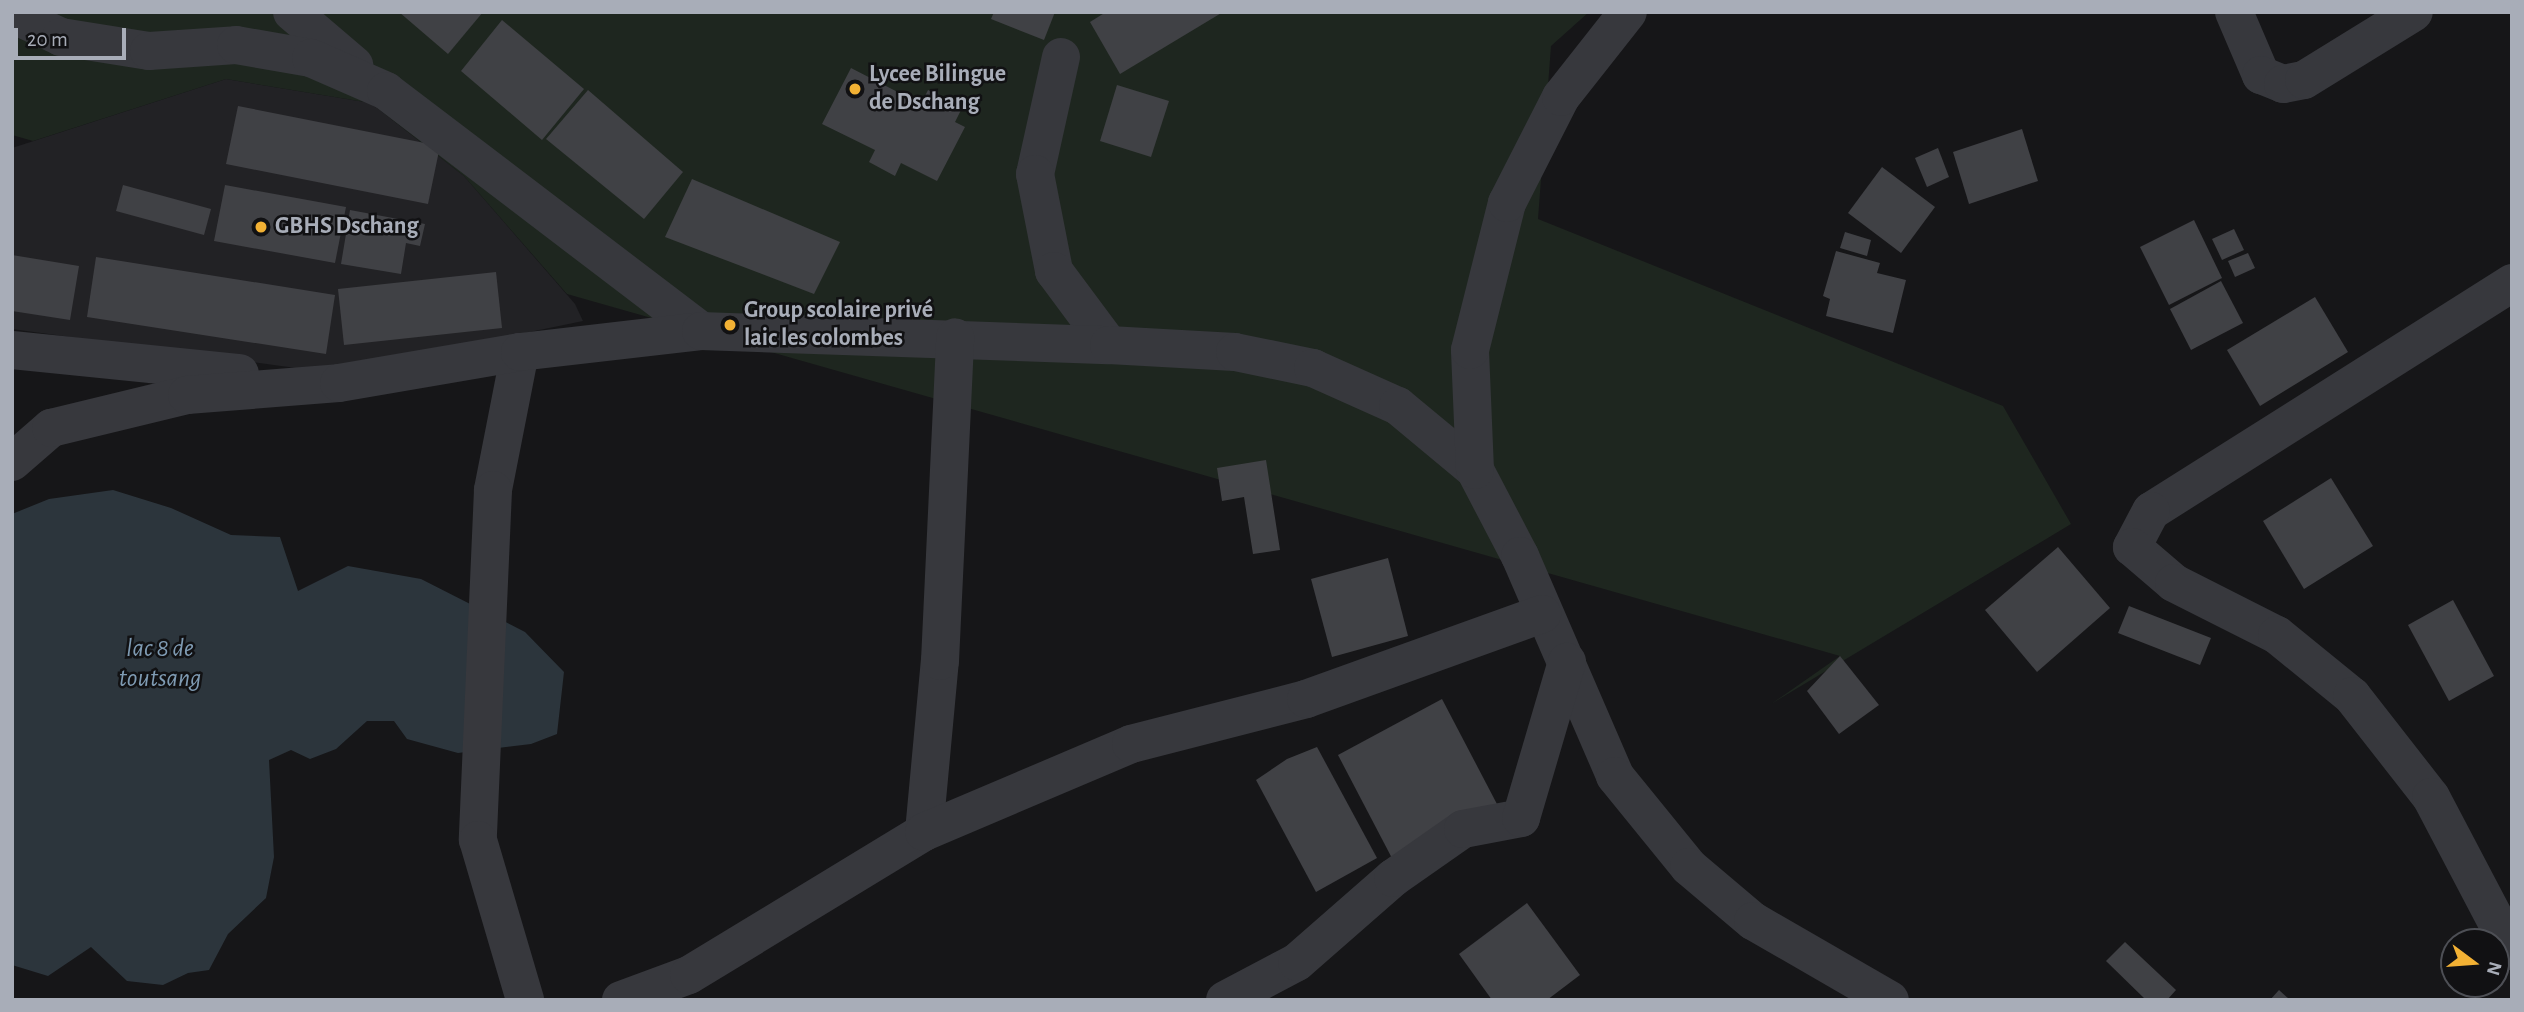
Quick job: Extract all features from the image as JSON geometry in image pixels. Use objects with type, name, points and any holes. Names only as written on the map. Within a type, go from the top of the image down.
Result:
[{"type":"street","points":[[292,12],[386,91],[701,331]]},
{"type":"street","points":[[1475,470],[1470,349],[1507,203],[1560,97],[1628,12]]},
{"type":"street","points":[[2234,12],[2261,75],[2283,84],[2304,80],[2414,12]]},
{"type":"street","points":[[12,14],[61,37],[149,51],[236,45],[312,58],[386,91]]},
{"type":"street","points":[[1061,57],[1035,174],[1054,271],[1109,345]]},
{"type":"street","points":[[2512,283],[2151,511],[2132,547],[2174,583],[2277,635],[2352,696],[2431,797],[2512,951]]},
{"type":"street","points":[[12,462],[51,428],[187,395],[339,383],[520,352],[701,331],[955,337],[1235,352],[1313,368],[1398,406],[1475,470],[1520,555],[1542,614],[1567,662],[1615,776],[1689,867],[1753,921],[1890,1000]]},
{"type":"street","points":[[924,832],[940,661],[955,337]]},
{"type":"street","points":[[12,350],[339,383]]},
{"type":"street","points":[[520,352],[492,490],[478,840],[525,1000]]},
{"type":"street","points":[[621,1000],[690,975],[924,832],[1131,744],[1306,699],[1542,614]]},
{"type":"street","points":[[1225,1000],[1297,962],[1393,878],[1463,829],[1521,818],[1567,662]]},
{"type":"shaded area","points":[[12,12],[1589,12],[1551,46],[1538,219],[2003,406],[2071,524],[1771,704],[1840,656],[567,294],[464,176],[371,103],[226,79],[33,141],[12,135]]},
{"type":"shaded area","name":"GBHS Dschang","points":[[226,79],[371,103],[464,176],[575,304],[583,321],[332,373],[12,329],[12,148]]},
{"type":"water","name":"lac 8 de toutsang","points":[[113,490],[171,508],[231,535],[280,537],[298,591],[348,566],[421,579],[525,632],[564,672],[557,734],[531,744],[458,753],[407,739],[394,721],[367,721],[336,749],[310,759],[291,750],[269,760],[274,857],[266,898],[228,934],[209,970],[188,973],[163,985],[127,981],[91,947],[48,976],[12,965],[12,514],[49,499]]},
{"type":"building","points":[[399,12],[483,12],[448,54]]},
{"type":"building","points":[[994,12],[1055,12],[1044,40],[991,19]]},
{"type":"building","points":[[1106,12],[1223,12],[1120,74],[1090,22]]},
{"type":"building","points":[[502,20],[584,89],[542,140],[461,71]]},
{"type":"building","points":[[851,68],[921,104],[928,90],[962,108],[955,122],[965,127],[937,181],[901,163],[895,176],[869,162],[875,150],[822,124]]},
{"type":"building","points":[[1117,85],[1169,101],[1151,157],[1100,141]]},
{"type":"building","points":[[588,90],[683,172],[644,219],[546,139]]},
{"type":"building","points":[[238,106],[440,146],[428,204],[226,164]]},
{"type":"building","points":[[2022,129],[2038,181],[1969,204],[1953,152]]},
{"type":"building","points":[[1938,148],[1949,177],[1927,187],[1915,158]]},
{"type":"building","points":[[1882,167],[1935,207],[1901,253],[1848,213]]},
{"type":"building","points":[[692,179],[840,242],[814,294],[665,237]]},
{"type":"building","points":[[123,185],[211,209],[204,235],[116,211]]},
{"type":"building","points":[[225,185],[346,207],[335,263],[214,241]]},
{"type":"building","points":[[350,210],[425,224],[420,246],[406,243],[401,274],[341,264]]},
{"type":"building","points":[[2194,220],[2222,278],[2169,305],[2140,247]]},
{"type":"building","points":[[2234,229],[2244,250],[2222,260],[2212,239]]},
{"type":"building","points":[[1845,232],[1871,240],[1867,256],[1840,248]]},
{"type":"building","points":[[1836,251],[1880,263],[1877,273],[1906,280],[1893,333],[1826,316],[1830,299],[1823,296]]},
{"type":"building","points":[[2248,253],[2255,268],[2235,277],[2228,261]]},
{"type":"building","points":[[12,255],[79,266],[70,320],[12,311]]},
{"type":"building","points":[[96,257],[335,295],[326,354],[87,317]]},
{"type":"building","points":[[496,272],[502,328],[344,345],[338,289]]},
{"type":"building","points":[[2221,281],[2243,323],[2191,350],[2170,309]]},
{"type":"building","points":[[2315,297],[2348,352],[2260,406],[2227,350]]},
{"type":"building","points":[[1266,460],[1280,550],[1253,554],[1244,497],[1222,501],[1217,468]]},
{"type":"building","points":[[2331,478],[2373,546],[2304,589],[2263,521]]},
{"type":"building","points":[[2058,547],[2110,608],[2037,672],[1985,610]]},
{"type":"building","points":[[1388,558],[1408,636],[1332,657],[1311,579]]},
{"type":"building","points":[[2453,600],[2494,676],[2449,701],[2408,625]]},
{"type":"building","points":[[2129,606],[2211,638],[2200,665],[2118,633]]},
{"type":"building","points":[[1840,656],[1879,705],[1839,734],[1807,691]]},
{"type":"building","points":[[1442,699],[1498,806],[1394,862],[1338,755]]},
{"type":"building","points":[[1317,747],[1377,858],[1316,892],[1256,780],[1287,759]]},
{"type":"building","points":[[1527,903],[1580,975],[1547,1000],[1492,1000],[1459,954]]},
{"type":"building","points":[[2125,942],[2176,990],[2167,1000],[2146,1000],[2106,961]]},
{"type":"building","points":[[2279,990],[2290,1000],[2270,1000]]},
{"type":"place","name":"Lycee Bilingue de Dschang","points":[[855,89]]},
{"type":"place","name":"GBHS Dschang","points":[[261,227]]},
{"type":"place","name":"Group scolaire privé laic les colombes","points":[[730,325]]}]
